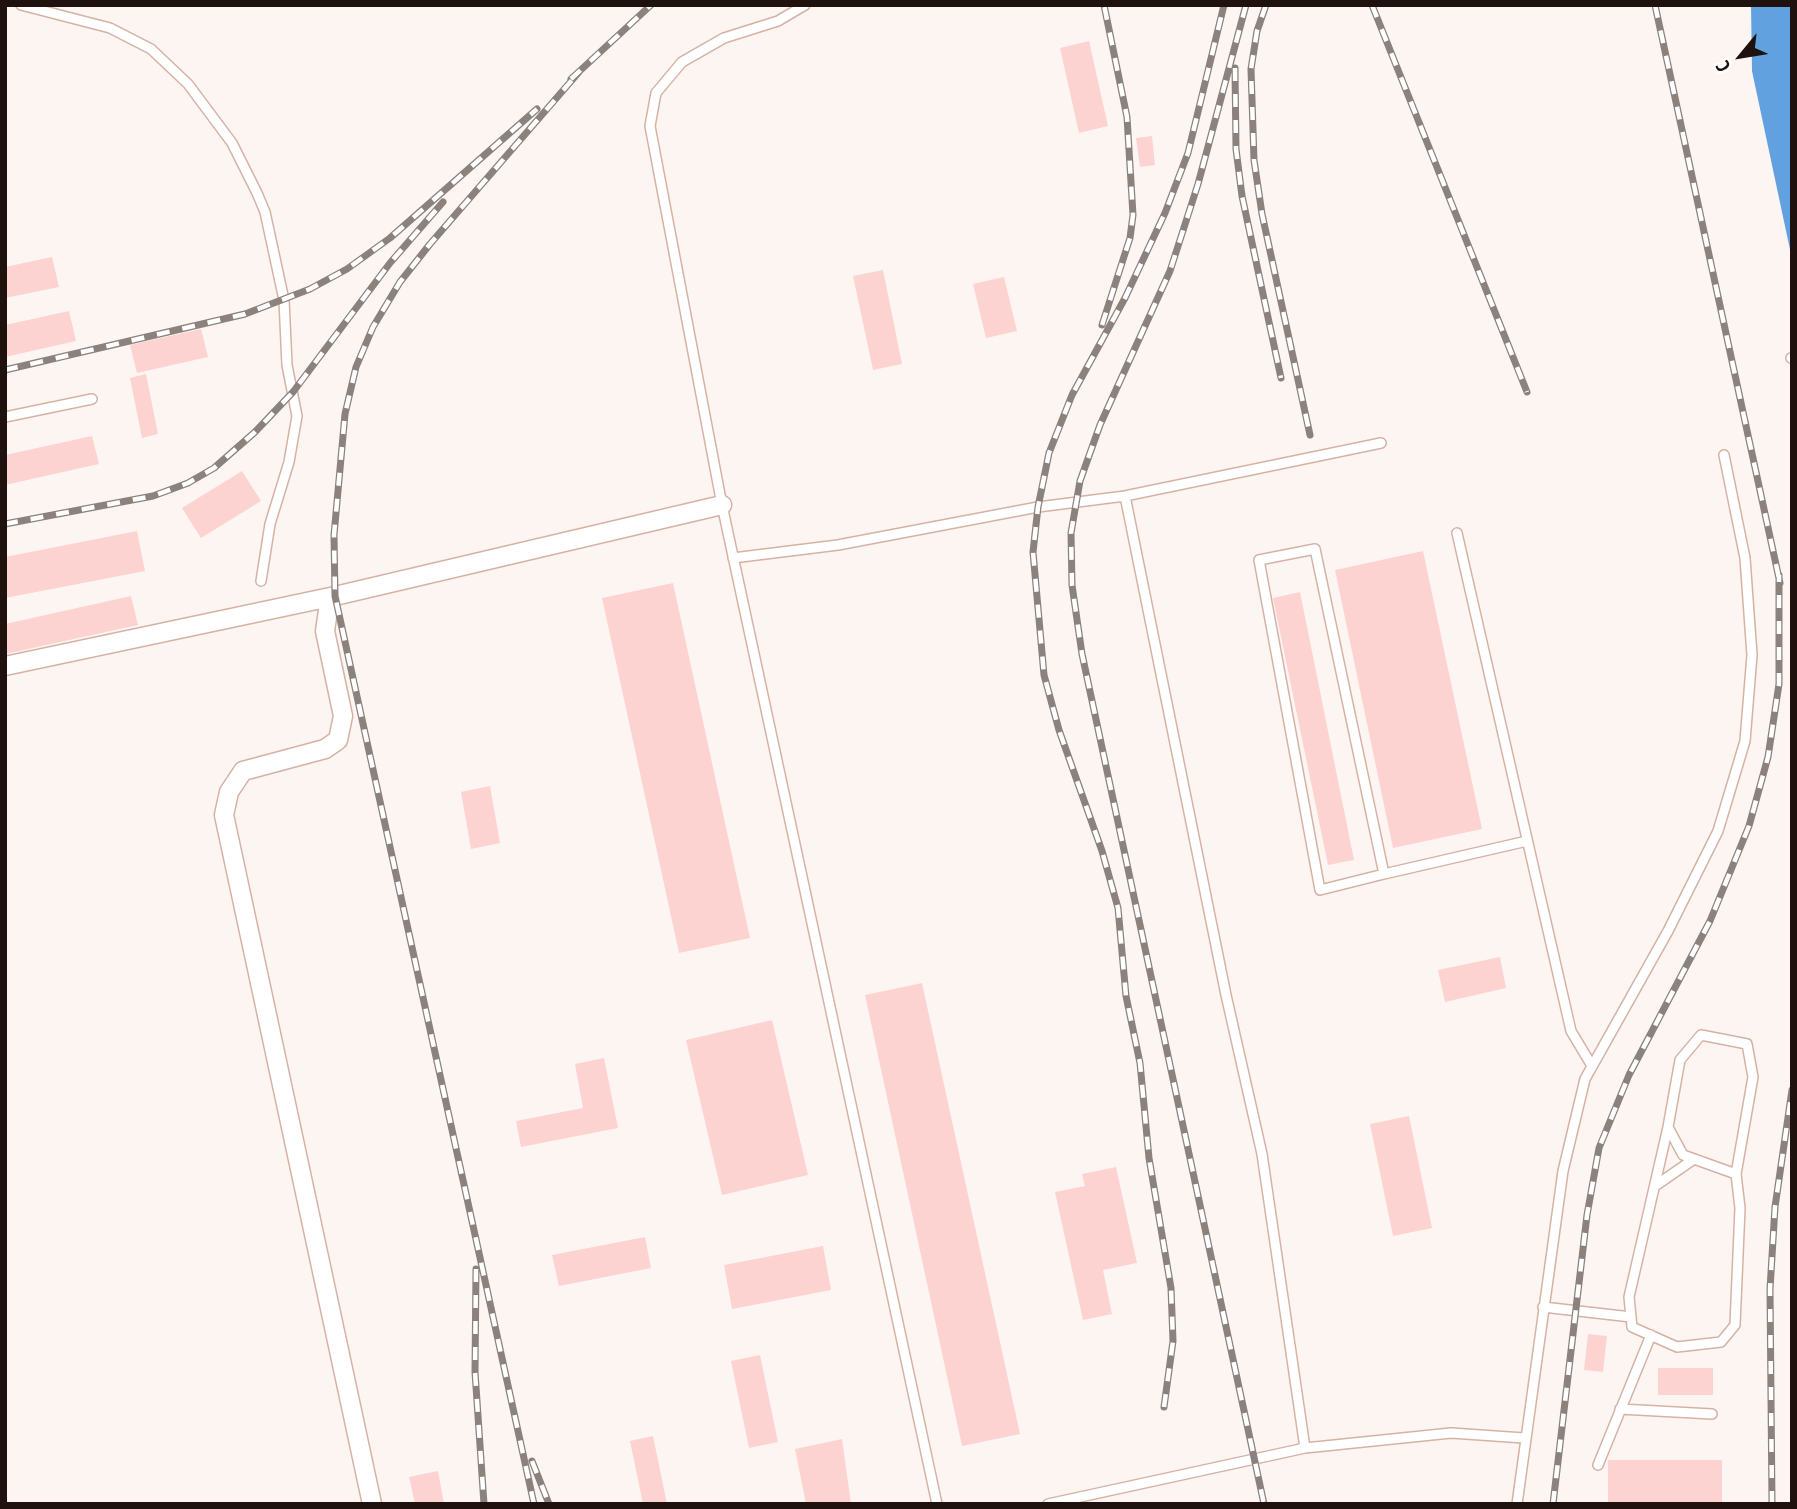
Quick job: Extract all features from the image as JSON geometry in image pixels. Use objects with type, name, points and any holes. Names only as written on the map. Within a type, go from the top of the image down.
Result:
[{"type":"street","points":[[5,666],[330,597],[722,505]]},
{"type":"street","points":[[330,597],[325,631],[343,716],[338,740],[325,750],[243,771],[229,792],[224,814],[372,1504]]},
{"type":"lane","points":[[21,5],[110,28],[151,49],[188,84],[232,143],[257,192],[265,212],[284,300],[287,365],[297,416],[289,462],[270,524],[261,581]]},
{"type":"lane","points":[[804,5],[778,20],[724,38],[682,62],[656,93],[650,126],[733,558],[937,1504]]},
{"type":"lane","points":[[5,416],[92,399]]},
{"type":"lane","points":[[733,558],[838,545],[1038,507],[1125,496],[1381,443]]},
{"type":"lane","points":[[1517,1504],[1563,1171],[1585,1079],[1668,931],[1718,831],[1745,741],[1752,655],[1745,558],[1724,455]]},
{"type":"lane","points":[[1125,496],[1224,982],[1262,1154],[1305,1448]]},
{"type":"lane","points":[[1457,533],[1571,1031],[1592,1066]]},
{"type":"lane","points":[[1384,874],[1314,549],[1259,560],[1320,890],[1527,841]]},
{"type":"lane","points":[[1701,1035],[1747,1044],[1753,1077],[1736,1174],[1741,1208],[1735,1325],[1721,1342],[1677,1347],[1632,1327],[1629,1297],[1668,1127],[1679,1060],[1701,1035]]},
{"type":"lane","points":[[1668,1127],[1683,1155],[1736,1174]]},
{"type":"lane","points":[[1655,1186],[1694,1159]]},
{"type":"lane","points":[[1543,1307],[1631,1317]]},
{"type":"lane","points":[[1598,1465],[1651,1335]]},
{"type":"lane","points":[[1620,1409],[1712,1414]]},
{"type":"lane","points":[[1048,1504],[1305,1448],[1451,1433],[1524,1438]]},
{"type":"water","points":[[1751,5],[1792,5],[1792,259],[1752,71]]},
{"type":"building","points":[[1089,41],[1108,126],[1079,133],[1060,48]]},
{"type":"building","points":[[1152,136],[1155,165],[1140,167],[1136,138]]},
{"type":"building","points":[[52,257],[59,287],[5,298],[5,267]]},
{"type":"building","points":[[883,270],[902,364],[873,370],[853,276]]},
{"type":"building","points":[[1004,277],[1017,331],[986,338],[973,284]]},
{"type":"building","points":[[69,311],[76,341],[5,357],[5,325]]},
{"type":"building","points":[[201,329],[208,357],[137,373],[130,345]]},
{"type":"building","points":[[146,374],[158,434],[142,438],[130,378]]},
{"type":"building","points":[[92,436],[99,464],[5,485],[5,455]]},
{"type":"building","points":[[242,471],[261,501],[201,538],[182,508]]},
{"type":"building","points":[[137,531],[145,571],[5,598],[5,557]]},
{"type":"building","points":[[1423,551],[1482,829],[1393,848],[1335,570]]},
{"type":"building","points":[[673,583],[750,938],[679,953],[602,598]]},
{"type":"building","points":[[1300,592],[1354,860],[1328,865],[1273,598]]},
{"type":"building","points":[[131,596],[138,625],[5,654],[5,624]]},
{"type":"building","points":[[490,786],[500,843],[471,849],[461,792]]},
{"type":"building","points":[[1500,957],[1506,988],[1445,1002],[1438,970]]},
{"type":"building","points":[[922,983],[1020,1434],[962,1446],[865,995]]},
{"type":"building","points":[[772,1020],[808,1175],[722,1195],[686,1040]]},
{"type":"building","points":[[604,1058],[618,1128],[521,1147],[516,1121],[583,1108],[575,1064]]},
{"type":"building","points":[[1409,1116],[1432,1228],[1393,1236],[1370,1124]]},
{"type":"building","points":[[1116,1167],[1137,1263],[1103,1270],[1112,1314],[1083,1320],[1055,1192],[1085,1186],[1082,1174]]},
{"type":"building","points":[[645,1237],[651,1268],[559,1286],[552,1255]]},
{"type":"building","points":[[823,1246],[831,1290],[732,1309],[724,1265]]},
{"type":"building","points":[[1588,1334],[1607,1336],[1603,1372],[1584,1370]]},
{"type":"building","points":[[760,1355],[778,1442],[749,1448],[731,1361]]},
{"type":"building","points":[[1658,1368],[1713,1368],[1713,1395],[1658,1395]]},
{"type":"building","points":[[653,1436],[667,1504],[643,1504],[630,1441]]},
{"type":"building","points":[[842,1439],[851,1504],[806,1504],[795,1449]]},
{"type":"building","points":[[1608,1460],[1722,1460],[1722,1502],[1608,1502]]},
{"type":"building","points":[[438,1471],[444,1504],[415,1504],[409,1477]]},
{"type":"railway","points":[[571,79],[651,5]]},
{"type":"railway","points":[[1102,325],[1130,238],[1133,215],[1127,117],[1104,5]]},
{"type":"railway","points":[[1164,1407],[1173,1341],[1171,1288],[1149,1158],[1140,1063],[1126,996],[1118,908],[1102,851],[1059,730],[1044,675],[1033,552],[1038,507],[1049,453],[1072,395],[1125,298],[1165,213],[1188,153],[1224,5]]},
{"type":"railway","points":[[1246,5],[1198,184],[1170,271],[1100,425],[1080,481],[1071,533],[1072,585],[1082,654],[1264,1504]]},
{"type":"railway","points":[[1266,5],[1257,31],[1251,69],[1254,160],[1262,214],[1310,435]]},
{"type":"railway","points":[[1372,5],[1527,392]]},
{"type":"railway","points":[[1655,5],[1780,583]]},
{"type":"railway","points":[[1235,68],[1236,149],[1242,196],[1281,378]]},
{"type":"railway","points":[[534,1504],[335,596],[334,535],[345,414],[356,367],[373,327],[400,282],[430,244],[579,72]]},
{"type":"railway","points":[[5,370],[245,314],[310,289],[347,269],[390,238],[537,109]]},
{"type":"railway","points":[[5,524],[153,496],[188,483],[214,468],[255,432],[293,392],[390,263],[443,202]]},
{"type":"railway","points":[[1553,1504],[1587,1215],[1599,1148],[1629,1075],[1710,921],[1749,826],[1768,757],[1779,684],[1779,575]]},
{"type":"railway","points":[[1772,1504],[1770,1289],[1775,1207],[1792,1090]]},
{"type":"railway","points":[[476,1269],[475,1372],[484,1504]]},
{"type":"railway","points":[[532,1461],[549,1504]]}]
